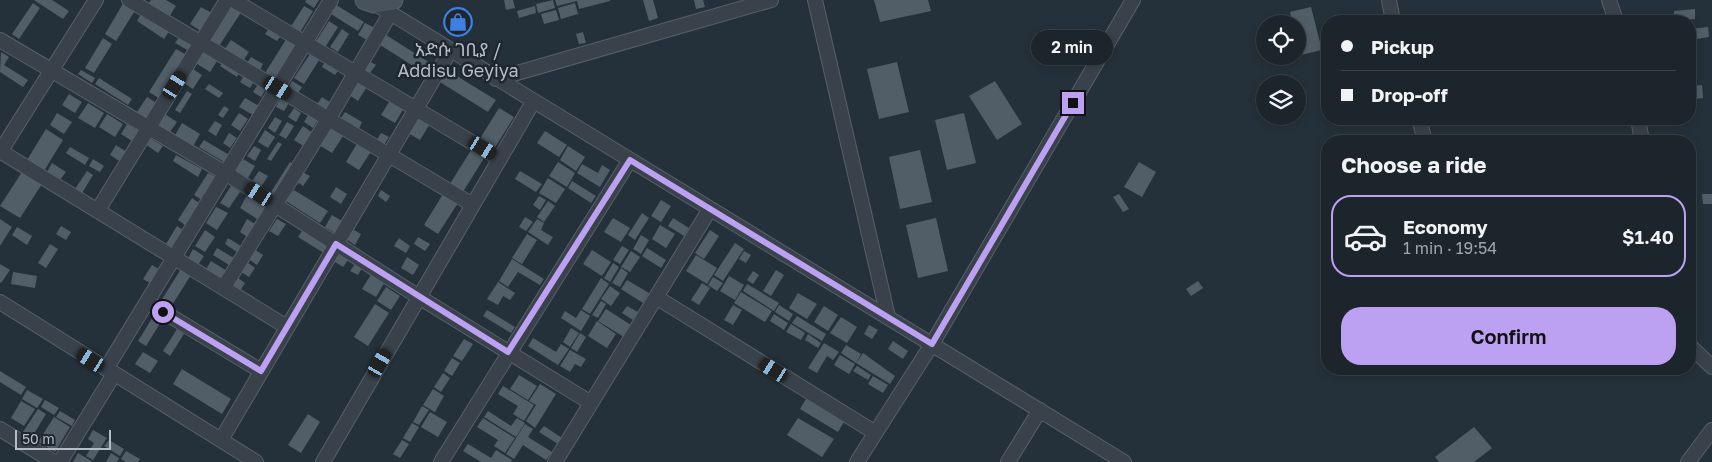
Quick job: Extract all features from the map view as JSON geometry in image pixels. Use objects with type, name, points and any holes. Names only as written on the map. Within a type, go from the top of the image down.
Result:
[{"type":"main road","points":[[369,2],[392,7]]},
{"type":"street","points":[[96,0],[0,152],[287,326]]},
{"type":"street","points":[[130,0],[202,41],[473,205]]},
{"type":"street","points":[[98,210],[227,0]]},
{"type":"street","points":[[234,0],[500,159]]},
{"type":"street","points":[[60,462],[147,302],[227,174],[330,0]]},
{"type":"street","points":[[496,79],[771,0]]},
{"type":"street","points":[[814,0],[888,317]]},
{"type":"street","points":[[857,462],[874,432],[932,344],[1134,0]]},
{"type":"street","points":[[1389,0],[1392,15]]},
{"type":"street","points":[[1609,0],[1614,15]]},
{"type":"street","points":[[224,287],[329,118],[392,7],[450,51],[1124,462]]},
{"type":"street","points":[[0,40],[227,174],[419,298],[591,404]]},
{"type":"street","points":[[220,440],[450,51]]},
{"type":"street","points":[[323,462],[533,102]]},
{"type":"street","points":[[440,462],[630,160]]},
{"type":"street","points":[[555,462],[710,209]]},
{"type":"street","points":[[656,297],[874,432]]},
{"type":"street","points":[[0,302],[256,462]]},
{"type":"street","points":[[147,302],[261,371]]},
{"type":"street","points":[[1696,352],[1712,367]]},
{"type":"street","points":[[1008,462],[1040,410]]},
{"type":"street","points":[[0,429],[54,462]]},
{"type":"street","points":[[1688,462],[1712,430]]},
{"type":"building","points":[[34,0],[52,0],[69,11],[63,19]]},
{"type":"building","points":[[151,0],[166,0],[176,6],[169,17],[148,4]]},
{"type":"building","points":[[306,0],[319,0],[314,8],[305,2]]},
{"type":"building","points":[[504,0],[513,0],[515,8],[506,10]]},
{"type":"building","points":[[553,0],[555,8],[538,13],[536,4]]},
{"type":"building","points":[[555,0],[610,1],[579,9],[577,1],[557,6]]},
{"type":"building","points":[[643,0],[653,0],[658,18],[649,21]]},
{"type":"building","points":[[694,0],[703,0],[705,7],[696,9]]},
{"type":"building","points":[[874,0],[928,0],[931,11],[880,22]]},
{"type":"building","points":[[124,2],[136,9],[116,41],[105,34]]},
{"type":"building","points":[[33,3],[40,8],[19,39],[12,34]]},
{"type":"building","points":[[229,3],[242,11],[219,46],[206,38]]},
{"type":"building","points":[[575,3],[578,14],[561,19],[558,8]]},
{"type":"building","points":[[336,5],[364,22],[358,31],[331,14]]},
{"type":"building","points":[[304,6],[313,11],[299,34],[290,28]]},
{"type":"building","points":[[535,6],[536,13],[519,18],[517,11]]},
{"type":"building","points":[[201,7],[215,15],[204,33],[190,24]]},
{"type":"building","points":[[1311,7],[1321,50],[1306,54],[1306,15],[1291,15],[1290,12]]},
{"type":"building","points":[[1695,9],[1695,15],[1674,15],[1674,11]]},
{"type":"building","points":[[556,10],[559,20],[544,24],[541,14]]},
{"type":"building","points":[[142,12],[170,30],[164,39],[137,21]]},
{"type":"building","points":[[329,21],[338,27],[324,49],[315,43]]},
{"type":"building","points":[[365,23],[375,28],[367,40],[358,35]]},
{"type":"building","points":[[270,27],[282,34],[277,41],[265,34]]},
{"type":"building","points":[[1708,27],[1709,37],[1696,39],[1696,28]]},
{"type":"building","points":[[342,29],[349,34],[338,52],[330,47]]},
{"type":"building","points":[[583,32],[586,43],[579,44],[576,34]]},
{"type":"building","points":[[182,33],[197,42],[191,52],[175,43]]},
{"type":"building","points":[[383,33],[435,66],[429,76],[377,43]]},
{"type":"building","points":[[103,38],[112,44],[94,73],[85,68]]},
{"type":"building","points":[[287,38],[297,44],[275,79],[265,73]]},
{"type":"building","points":[[231,40],[249,52],[243,61],[224,50]]},
{"type":"building","points":[[203,48],[219,58],[210,72],[194,62]]},
{"type":"building","points":[[176,49],[190,57],[162,100],[149,92]]},
{"type":"building","points":[[312,51],[321,57],[304,84],[294,78]]},
{"type":"building","points":[[1,52],[9,57],[4,65],[28,80],[23,87],[0,72]]},
{"type":"building","points":[[251,57],[263,64],[260,70],[247,63]]},
{"type":"building","points":[[225,59],[241,69],[237,77],[220,66]]},
{"type":"building","points":[[326,60],[340,68],[335,75],[322,67]]},
{"type":"building","points":[[369,61],[376,65],[369,74],[363,70]]},
{"type":"building","points":[[897,62],[909,112],[879,119],[867,69]]},
{"type":"building","points":[[190,67],[202,75],[193,89],[181,81]]},
{"type":"building","points":[[81,70],[95,78],[92,83],[78,74]]},
{"type":"building","points":[[447,70],[496,100],[488,112],[440,82]]},
{"type":"building","points":[[246,72],[256,78],[250,88],[240,82]]},
{"type":"building","points":[[99,78],[132,99],[128,105],[95,84]]},
{"type":"building","points":[[358,79],[368,85],[358,101],[348,94]]},
{"type":"building","points":[[260,81],[268,86],[261,97],[253,92]]},
{"type":"building","points":[[292,81],[302,87],[296,96],[287,90]]},
{"type":"building","points":[[995,81],[1022,124],[997,140],[969,96]]},
{"type":"building","points":[[209,84],[223,93],[219,98],[205,89]]},
{"type":"building","points":[[1702,85],[1703,98],[1696,99],[1696,86]]},
{"type":"building","points":[[187,91],[192,94],[180,113],[175,110]]},
{"type":"building","points":[[69,94],[82,102],[75,113],[62,105]]},
{"type":"building","points":[[282,96],[290,101],[284,111],[276,107]]},
{"type":"building","points":[[147,97],[158,104],[148,119],[137,112]]},
{"type":"building","points":[[322,97],[331,103],[326,112],[316,106]]},
{"type":"building","points":[[245,98],[259,106],[253,115],[239,107]]},
{"type":"building","points":[[391,99],[404,108],[395,123],[381,115]]},
{"type":"building","points":[[88,103],[104,113],[95,128],[78,118]]},
{"type":"building","points":[[224,106],[229,109],[223,118],[218,115]]},
{"type":"building","points":[[294,108],[301,113],[296,122],[288,117]]},
{"type":"building","points":[[499,108],[514,117],[494,149],[479,140]]},
{"type":"building","points":[[310,112],[319,118],[313,128],[304,122]]},
{"type":"building","points":[[345,112],[362,122],[359,129],[341,118]]},
{"type":"building","points":[[57,113],[72,122],[64,134],[50,125]]},
{"type":"building","points":[[239,113],[248,119],[240,131],[231,125]]},
{"type":"building","points":[[964,113],[976,163],[947,170],[935,120]]},
{"type":"building","points":[[107,114],[123,124],[115,137],[99,127]]},
{"type":"building","points":[[165,114],[177,122],[170,132],[159,125]]},
{"type":"building","points":[[419,115],[431,122],[420,140],[408,133]]},
{"type":"building","points":[[275,117],[282,121],[275,133],[268,128]]},
{"type":"building","points":[[215,121],[222,125],[216,136],[208,131]]},
{"type":"building","points":[[287,122],[294,126],[286,139],[279,135]]},
{"type":"building","points":[[182,123],[200,134],[192,148],[174,137]]},
{"type":"building","points":[[127,124],[139,131],[132,141],[121,134]]},
{"type":"building","points":[[332,125],[345,133],[332,153],[319,145]]},
{"type":"building","points":[[303,126],[314,134],[305,147],[294,140]]},
{"type":"building","points":[[46,129],[63,140],[44,171],[27,160]]},
{"type":"building","points":[[265,130],[275,137],[268,148],[258,142]]},
{"type":"building","points":[[545,131],[567,145],[559,157],[537,143]]},
{"type":"building","points":[[229,133],[237,138],[230,148],[223,143]]},
{"type":"building","points":[[381,133],[389,137],[383,146],[376,141]]},
{"type":"building","points":[[148,137],[163,146],[158,153],[144,143]]},
{"type":"building","points":[[204,140],[231,156],[226,163],[199,147]]},
{"type":"building","points":[[278,142],[282,144],[271,161],[267,159]]},
{"type":"building","points":[[358,142],[372,150],[359,170],[346,162]]},
{"type":"building","points":[[116,145],[127,152],[121,162],[110,155]]},
{"type":"building","points":[[254,146],[261,150],[255,161],[247,156]]},
{"type":"building","points":[[568,146],[585,157],[576,171],[560,160]]},
{"type":"building","points":[[70,147],[89,158],[85,165],[66,153]]},
{"type":"building","points":[[473,147],[486,155],[461,195],[448,187]]},
{"type":"building","points":[[920,150],[932,202],[900,209],[889,157]]},
{"type":"building","points":[[176,155],[202,169],[198,177],[173,161]]},
{"type":"building","points":[[93,159],[104,166],[100,172],[89,166]]},
{"type":"building","points":[[243,159],[255,166],[248,178],[235,170]]},
{"type":"building","points":[[290,162],[294,165],[275,195],[271,192]]},
{"type":"building","points":[[558,162],[575,173],[567,187],[549,176]]},
{"type":"building","points":[[1139,162],[1156,172],[1142,197],[1124,187]]},
{"type":"building","points":[[52,163],[66,172],[60,180],[47,172]]},
{"type":"building","points":[[582,164],[598,173],[602,165],[610,170],[600,187],[577,173]]},
{"type":"building","points":[[87,171],[93,175],[82,193],[75,189]]},
{"type":"building","points":[[259,171],[268,176],[261,187],[252,181]]},
{"type":"building","points":[[520,171],[542,184],[536,192],[515,179]]},
{"type":"building","points":[[22,172],[42,184],[20,218],[0,206]]},
{"type":"building","points":[[302,172],[310,176],[303,186],[296,181]]},
{"type":"building","points":[[208,173],[216,177],[202,200],[194,195]]},
{"type":"building","points":[[548,178],[565,189],[556,203],[539,193]]},
{"type":"building","points":[[572,181],[596,196],[591,203],[568,188]]},
{"type":"building","points":[[231,186],[240,192],[229,208],[220,203]]},
{"type":"building","points":[[336,187],[347,194],[341,204],[330,197]]},
{"type":"building","points":[[294,190],[328,211],[320,223],[286,201]]},
{"type":"building","points":[[381,190],[390,196],[386,202],[378,196]]},
{"type":"building","points":[[443,194],[458,203],[438,234],[424,225]]},
{"type":"building","points":[[1119,194],[1129,209],[1123,212],[1113,197]]},
{"type":"building","points":[[1702,194],[1712,194],[1712,204],[1703,204]]},
{"type":"building","points":[[247,195],[266,206],[257,219],[240,208]]},
{"type":"building","points":[[539,196],[546,200],[540,210],[533,205]]},
{"type":"building","points":[[192,198],[199,203],[185,225],[178,220]]},
{"type":"building","points":[[661,200],[671,206],[661,222],[651,216]]},
{"type":"building","points":[[548,201],[555,206],[544,222],[537,217]]},
{"type":"building","points":[[216,207],[228,213],[217,230],[206,223]]},
{"type":"building","points":[[642,213],[649,218],[635,240],[628,235]]},
{"type":"building","points":[[332,215],[342,221],[335,233],[325,227]]},
{"type":"building","points":[[525,217],[533,222],[526,231],[519,227]]},
{"type":"building","points":[[613,218],[630,228],[621,242],[604,232]]},
{"type":"building","points":[[673,218],[689,228],[684,236],[668,226]]},
{"type":"building","points":[[936,218],[948,271],[918,278],[906,225]]},
{"type":"building","points":[[0,219],[12,227],[0,246]]},
{"type":"building","points":[[247,219],[257,225],[249,238],[240,232]]},
{"type":"building","points":[[277,219],[286,224],[278,236],[269,231]]},
{"type":"building","points":[[537,219],[544,223],[541,230],[553,237],[548,245],[528,232]]},
{"type":"building","points":[[660,225],[675,234],[666,248],[652,239]]},
{"type":"building","points":[[61,226],[71,232],[66,240],[56,234]]},
{"type":"building","points":[[177,226],[183,230],[171,248],[166,244]]},
{"type":"building","points":[[17,227],[32,236],[27,245],[12,235]]},
{"type":"building","points":[[352,229],[361,234],[355,245],[346,239]]},
{"type":"building","points":[[205,230],[215,237],[205,252],[195,246]]},
{"type":"building","points":[[710,230],[719,236],[704,259],[695,253]]},
{"type":"building","points":[[302,231],[331,249],[327,255],[298,237]]},
{"type":"building","points":[[527,234],[537,240],[522,264],[512,258]]},
{"type":"building","points":[[641,235],[649,240],[641,254],[633,249]]},
{"type":"building","points":[[418,237],[430,244],[425,251],[414,244]]},
{"type":"building","points":[[228,238],[244,248],[240,254],[225,244]]},
{"type":"building","points":[[399,238],[410,246],[406,253],[394,246]]},
{"type":"building","points":[[735,243],[744,249],[723,281],[714,275]]},
{"type":"building","points":[[50,244],[58,249],[46,268],[38,263]]},
{"type":"building","points":[[622,246],[629,250],[620,264],[613,260]]},
{"type":"building","points":[[217,248],[234,258],[229,265],[213,255]]},
{"type":"building","points":[[647,248],[666,260],[661,268],[642,256]]},
{"type":"building","points":[[193,249],[204,256],[198,265],[188,258]]},
{"type":"building","points":[[254,249],[263,255],[257,265],[247,258]]},
{"type":"building","points":[[592,250],[611,262],[602,276],[583,264]]},
{"type":"building","points":[[631,251],[640,257],[630,272],[621,267]]},
{"type":"building","points":[[744,251],[751,255],[746,263],[739,259]]},
{"type":"building","points":[[337,253],[348,260],[343,267],[332,260]]},
{"type":"building","points":[[696,255],[717,268],[707,284],[686,271]]},
{"type":"building","points":[[407,257],[419,265],[413,275],[401,268]]},
{"type":"building","points":[[512,259],[544,279],[540,285],[518,272],[508,287],[499,281]]},
{"type":"building","points":[[244,260],[255,268],[249,277],[238,270]]},
{"type":"building","points":[[211,261],[227,271],[221,281],[205,271]]},
{"type":"building","points":[[613,263],[619,267],[610,282],[604,278]]},
{"type":"building","points":[[0,264],[10,270],[1,283],[0,282]]},
{"type":"building","points":[[355,264],[362,268],[358,275],[350,271]]},
{"type":"building","points":[[152,265],[159,269],[150,283],[143,279]]},
{"type":"building","points":[[621,268],[628,273],[620,287],[612,283]]},
{"type":"building","points":[[181,269],[191,275],[169,310],[159,304]]},
{"type":"building","points":[[776,270],[784,275],[771,296],[763,291]]},
{"type":"building","points":[[753,271],[759,275],[753,284],[747,280]]},
{"type":"building","points":[[13,272],[37,276],[35,288],[11,284]]},
{"type":"building","points":[[372,273],[385,282],[376,297],[362,289]]},
{"type":"building","points":[[729,276],[744,285],[735,300],[720,291]]},
{"type":"building","points":[[713,277],[723,283],[717,291],[708,285]]},
{"type":"building","points":[[238,278],[245,283],[240,291],[232,286]]},
{"type":"building","points":[[601,278],[609,284],[590,314],[582,309]]},
{"type":"building","points":[[627,280],[649,293],[643,303],[621,289]]},
{"type":"building","points":[[1198,281],[1203,288],[1191,296],[1186,289]]},
{"type":"building","points":[[498,282],[515,293],[510,300],[503,296],[498,305],[487,299]]},
{"type":"building","points":[[702,283],[710,288],[699,305],[691,300]]},
{"type":"building","points":[[747,284],[779,303],[774,311],[743,291]]},
{"type":"building","points":[[610,286],[620,293],[611,306],[601,299]]},
{"type":"building","points":[[386,287],[400,296],[391,310],[377,301]]},
{"type":"building","points":[[741,292],[772,311],[765,322],[734,303]]},
{"type":"building","points":[[798,293],[817,304],[807,319],[789,308]]},
{"type":"building","points":[[601,301],[606,304],[598,318],[592,315]]},
{"type":"building","points":[[375,304],[389,313],[368,346],[354,337]]},
{"type":"building","points":[[733,305],[742,310],[733,325],[724,320]]},
{"type":"building","points":[[779,305],[793,314],[789,321],[775,312]]},
{"type":"building","points":[[627,306],[638,312],[633,320],[622,313]]},
{"type":"building","points":[[824,306],[838,315],[828,331],[814,322]]},
{"type":"building","points":[[606,309],[631,325],[624,337],[598,321]]},
{"type":"building","points":[[487,310],[515,327],[511,333],[483,316]]},
{"type":"building","points":[[581,310],[590,316],[581,331],[561,318],[565,311],[576,318]]},
{"type":"building","points":[[156,312],[164,317],[146,346],[138,341]]},
{"type":"building","points":[[774,314],[788,323],[784,330],[770,321]]},
{"type":"building","points":[[797,316],[826,334],[822,341],[792,323]]},
{"type":"building","points":[[841,317],[857,327],[847,343],[830,333]]},
{"type":"building","points":[[597,321],[616,334],[607,348],[588,336]]},
{"type":"building","points":[[791,324],[805,333],[801,340],[786,332]]},
{"type":"building","points":[[869,325],[878,330],[872,339],[864,334]]},
{"type":"building","points":[[571,328],[579,333],[570,347],[563,342]]},
{"type":"building","points":[[177,329],[184,334],[170,356],[163,351]]},
{"type":"building","points":[[580,333],[586,337],[577,352],[571,348]]},
{"type":"building","points":[[808,334],[821,343],[818,348],[805,340]]},
{"type":"building","points":[[533,338],[556,352],[561,344],[569,349],[558,365],[528,346]]},
{"type":"building","points":[[464,339],[473,344],[462,361],[453,356]]},
{"type":"building","points":[[893,341],[908,351],[903,359],[888,349]]},
{"type":"building","points":[[824,343],[839,352],[833,360],[827,356],[817,373],[808,368]]},
{"type":"building","points":[[846,345],[861,354],[856,363],[841,353]]},
{"type":"building","points":[[570,350],[586,359],[581,367],[575,364],[570,372],[560,366]]},
{"type":"building","points":[[143,352],[158,361],[150,373],[135,364]]},
{"type":"building","points":[[863,353],[895,376],[890,384],[856,363]]},
{"type":"building","points":[[840,355],[855,364],[849,374],[834,365]]},
{"type":"building","points":[[452,358],[460,363],[452,376],[444,371]]},
{"type":"building","points":[[857,366],[871,375],[868,380],[853,371]]},
{"type":"building","points":[[182,369],[231,399],[222,414],[173,384]]},
{"type":"building","points":[[0,371],[26,387],[21,395],[0,382]]},
{"type":"building","points":[[443,373],[450,378],[441,392],[434,387]]},
{"type":"building","points":[[519,375],[537,386],[528,400],[510,389]]},
{"type":"building","points":[[873,376],[888,385],[883,393],[868,384]]},
{"type":"building","points":[[540,384],[556,394],[535,428],[526,421],[536,405],[529,401]]},
{"type":"building","points":[[503,386],[534,405],[524,421],[513,414],[518,406],[498,394]]},
{"type":"building","points":[[433,389],[444,396],[435,412],[423,405]]},
{"type":"building","points":[[27,390],[43,399],[37,408],[22,399]]},
{"type":"building","points":[[806,399],[844,422],[838,432],[800,409]]},
{"type":"building","points":[[45,400],[59,408],[54,415],[41,407]]},
{"type":"building","points":[[21,401],[35,409],[24,426],[11,418]]},
{"type":"building","points":[[422,406],[429,410],[419,425],[413,422]]},
{"type":"building","points":[[38,409],[46,414],[32,437],[23,432]]},
{"type":"building","points":[[60,411],[75,420],[72,426],[56,417]]},
{"type":"building","points":[[488,411],[511,426],[517,418],[525,423],[516,437],[484,417]]},
{"type":"building","points":[[430,412],[447,422],[438,437],[421,427]]},
{"type":"building","points":[[308,414],[320,422],[301,453],[288,445]]},
{"type":"building","points":[[54,417],[70,427],[55,452],[38,442]]},
{"type":"building","points":[[483,418],[515,438],[505,453],[494,446],[498,440],[477,427]]},
{"type":"building","points":[[798,418],[834,439],[822,457],[787,435]]},
{"type":"building","points":[[412,423],[419,427],[410,442],[403,438]]},
{"type":"building","points":[[525,424],[533,429],[528,437],[552,452],[546,460],[523,445],[514,459],[506,454]]},
{"type":"building","points":[[544,426],[562,438],[558,444],[539,432]]},
{"type":"building","points":[[1474,427],[1492,448],[1474,462],[1439,462],[1435,457]]},
{"type":"building","points":[[93,430],[107,438],[93,460],[86,456],[94,443],[88,439]]},
{"type":"building","points":[[109,440],[124,449],[120,456],[104,446]]},
{"type":"building","points":[[402,440],[409,444],[400,458],[393,454]]},
{"type":"building","points":[[468,444],[491,458],[496,450],[512,460],[511,462],[481,462],[463,451]]},
{"type":"building","points":[[126,451],[140,459],[138,462],[126,462],[121,459]]},
{"type":"building","points":[[78,453],[93,462],[73,462]]},
{"type":"building","points":[[111,453],[119,458],[117,462],[106,462]]},
{"type":"place","name":"አድሱ ገቢያ / Addisu Geyiya","points":[[458,22]]},
{"type":"route","points":[[163,312],[261,371],[336,244],[419,298],[508,352],[630,160],[932,344],[1073,103]]}]
